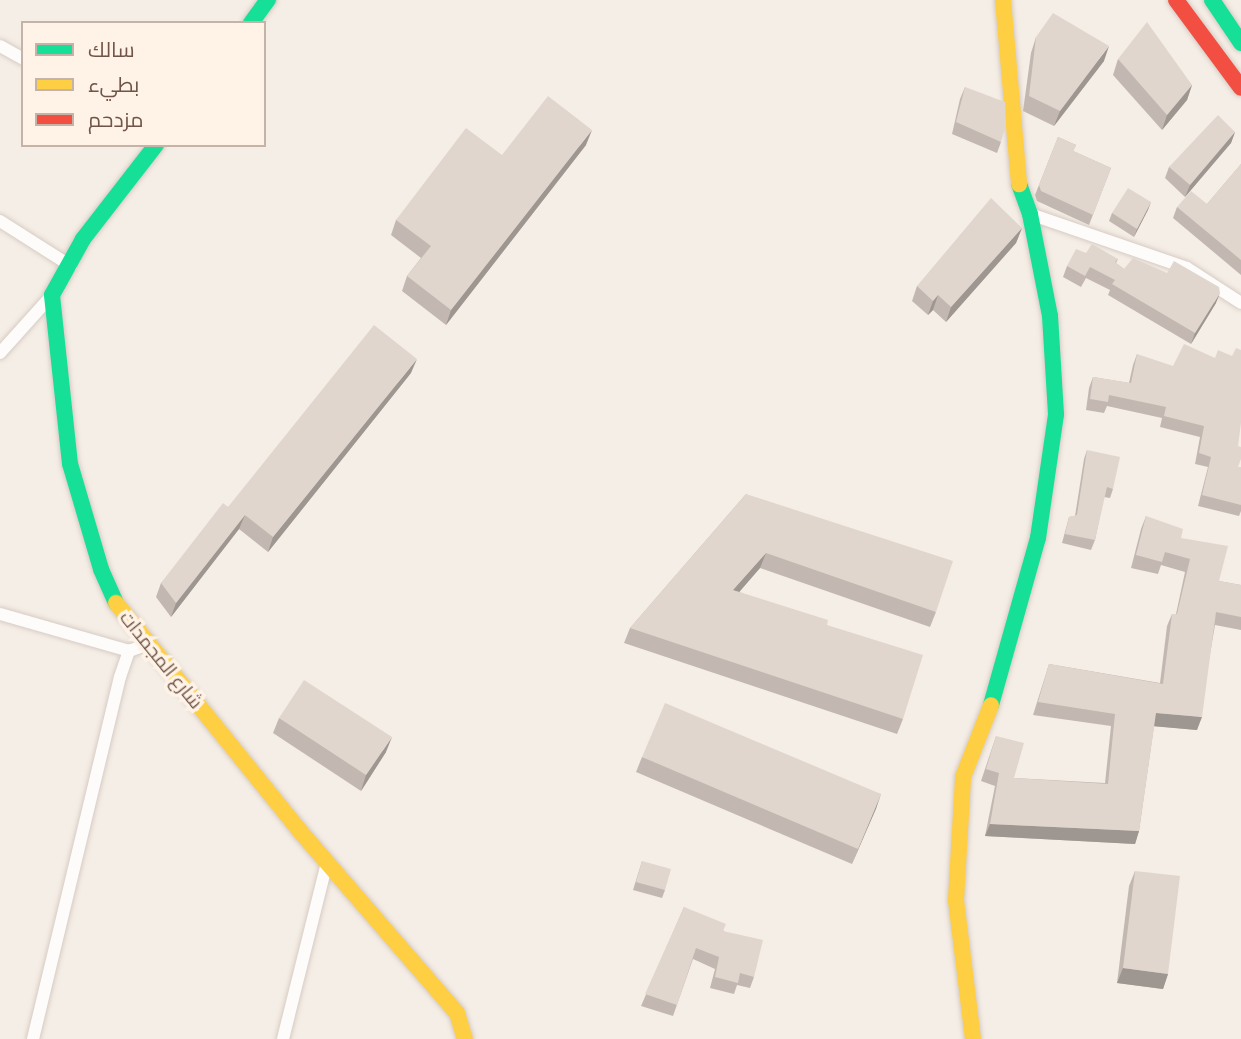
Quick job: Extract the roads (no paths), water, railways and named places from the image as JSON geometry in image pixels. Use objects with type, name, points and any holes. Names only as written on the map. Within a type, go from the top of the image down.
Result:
[{"type":"main road","points":[[252,21],[268,0]]},
{"type":"main road","points":[[973,1039],[956,900],[963,777],[991,704],[1038,538],[1056,414],[1050,316],[1030,214],[1017,178],[1003,0]]},
{"type":"main road","points":[[1176,0],[1241,88]]},
{"type":"main road","points":[[1212,0],[1241,43]]},
{"type":"main road","points":[[52,295],[71,266],[83,239],[154,147]]},
{"type":"main road","name":"شارع المجمدات","points":[[52,295],[60,402],[86,527],[119,609],[327,862],[457,1013],[465,1039]]},
{"type":"street","points":[[0,46],[21,58]]},
{"type":"street","points":[[1030,214],[1187,268],[1241,303]]},
{"type":"street","points":[[0,221],[71,266]]},
{"type":"street","points":[[0,353],[52,295]]},
{"type":"street","points":[[0,614],[130,650],[148,644]]},
{"type":"street","points":[[33,1039],[130,650]]},
{"type":"street","points":[[283,1039],[327,862]]}]
